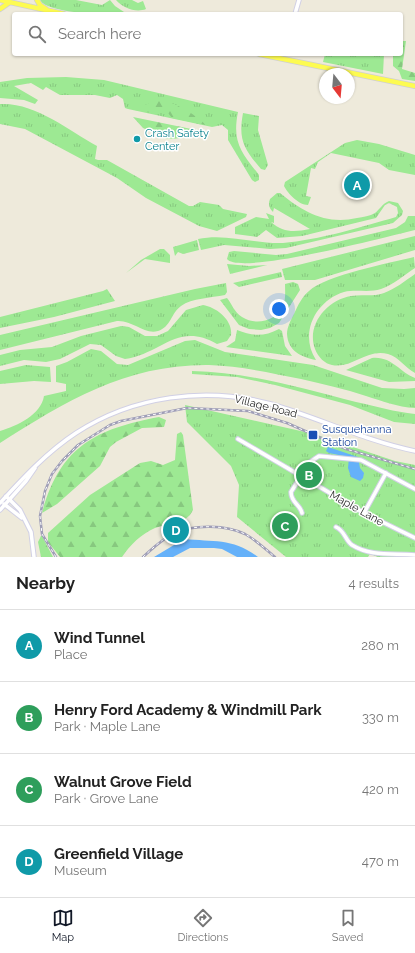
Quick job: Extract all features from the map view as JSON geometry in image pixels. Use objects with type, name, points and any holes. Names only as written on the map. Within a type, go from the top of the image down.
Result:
[{"type":"main road","points":[[0,0],[12,1],[51,12]]},
{"type":"main road","points":[[37,0],[40,5],[51,12]]},
{"type":"main road","points":[[0,9],[12,1]]},
{"type":"main road","points":[[285,57],[415,86]]},
{"type":"street","points":[[296,12],[299,0]]},
{"type":"street","name":"Village Road","points":[[0,510],[2,503],[31,475],[35,467],[67,439],[106,416],[154,401],[194,396],[228,396],[264,403],[415,451]]},
{"type":"street","name":"Maple Lane","points":[[238,439],[364,513],[415,538]]},
{"type":"street","points":[[302,513],[300,508],[293,502],[291,495],[292,490],[310,462],[315,457],[361,460],[415,489]]},
{"type":"street","points":[[364,513],[386,473]]},
{"type":"street","points":[[8,498],[20,510],[22,518],[31,532],[34,557]]},
{"type":"street","points":[[2,503],[22,518]]},
{"type":"street","points":[[336,527],[342,531],[352,545],[369,554],[415,555]]},
{"type":"green space","points":[[39,0],[76,0],[102,5],[110,0],[115,6],[124,12],[74,12],[55,9]]},
{"type":"green space","points":[[116,0],[132,0],[138,3],[143,1],[146,9],[130,9]]},
{"type":"green space","points":[[403,41],[406,41],[402,69],[415,73],[415,81],[402,79],[399,71],[393,66],[393,56],[403,56]]},
{"type":"green space","points":[[324,56],[384,56],[383,74],[323,62]]},
{"type":"green space","points":[[66,77],[104,80],[238,112],[236,122],[237,139],[247,160],[259,175],[259,180],[255,182],[252,180],[228,140],[228,130],[222,125],[212,127],[128,109],[125,108],[123,99],[117,95],[110,98],[95,95],[60,95],[46,87],[43,90],[31,83],[14,86],[38,100],[35,104],[24,100],[0,98],[0,82],[27,78]]},
{"type":"green space","points":[[162,100],[186,110],[206,125],[172,118],[164,108],[160,109],[157,114],[135,110],[153,101]]},
{"type":"green space","points":[[0,104],[26,107],[51,118],[97,146],[95,159],[107,160],[189,206],[193,206],[200,202],[219,205],[223,209],[247,214],[246,217],[217,231],[199,226],[146,198],[117,178],[25,129],[0,124]]},
{"type":"green space","points":[[243,113],[259,116],[258,130],[268,165],[265,170],[261,169],[250,156],[244,144],[241,130]]},
{"type":"green space","points":[[133,117],[201,131],[197,135],[173,139],[164,138],[143,128]]},
{"type":"green space","points":[[357,140],[379,144],[415,155],[415,175],[389,170],[379,163],[331,153],[318,162],[315,169],[311,168],[306,196],[311,197],[308,205],[301,203],[291,196],[284,186],[285,182],[345,143]]},
{"type":"green space","points":[[277,193],[280,193],[306,211],[335,220],[346,220],[371,215],[389,201],[398,203],[403,211],[402,215],[393,223],[286,248],[270,249],[224,245],[201,250],[198,239],[219,237],[283,243],[325,236],[369,225],[396,217],[398,213],[397,207],[389,203],[385,205],[376,218],[302,236],[277,238],[266,230],[257,237],[235,234],[235,227],[256,217],[269,219],[266,213],[274,216],[274,223],[271,222],[285,230],[299,231],[310,229],[274,208],[273,212],[269,206],[269,201]]},
{"type":"green space","points":[[408,216],[415,216],[415,230],[285,259],[238,263],[227,259],[229,252],[234,251],[276,255],[287,254],[396,228],[405,222]]},
{"type":"green space","points":[[415,236],[415,250],[315,280],[285,280],[282,269]]},
{"type":"green space","points":[[197,240],[199,250],[183,254],[178,252],[175,256],[173,247]]},
{"type":"green space","points":[[160,249],[164,249],[170,255],[170,263],[145,259],[126,273],[141,260]]},
{"type":"green space","points":[[414,257],[415,268],[390,285],[376,290],[344,292],[334,296],[325,303],[318,311],[310,329],[309,340],[311,350],[316,360],[300,355],[290,345],[287,334],[290,321],[304,296],[317,285],[343,275]]},
{"type":"green space","points":[[227,264],[249,266],[267,265],[230,274]]},
{"type":"green space","points":[[281,272],[282,277],[239,287],[233,283]]},
{"type":"green space","points":[[415,274],[415,373],[392,355],[380,353],[366,356],[346,364],[332,365],[324,362],[316,352],[313,340],[313,331],[316,323],[327,308],[342,298],[384,293]]},
{"type":"green space","points":[[293,282],[298,284],[300,290],[279,323],[270,328],[261,330],[249,329],[239,325],[220,300],[227,298],[237,313],[247,320],[265,320],[276,315],[280,311],[285,301],[285,284]]},
{"type":"green space","points":[[226,283],[227,292],[225,295],[185,303],[175,312],[166,326],[158,331],[148,331],[123,321],[117,321],[0,350],[0,335]]},
{"type":"green space","points":[[107,289],[115,301],[54,317],[0,328],[0,317]]},
{"type":"green space","points":[[203,305],[218,311],[226,319],[231,329],[231,335],[227,341],[217,344],[203,338],[191,336],[180,337],[138,356],[125,359],[116,356],[101,345],[90,344],[60,359],[46,362],[24,360],[0,366],[0,355],[20,350],[52,347],[81,336],[121,326],[129,327],[145,336],[157,336],[168,331],[186,310]]},
{"type":"green space","points":[[279,329],[282,331],[285,346],[292,356],[226,347],[235,341],[237,330],[248,334],[258,335],[274,332]]},
{"type":"green space","points":[[195,340],[225,352],[313,365],[382,388],[415,388],[415,408],[396,405],[350,391],[301,379],[255,370],[209,365],[179,366],[124,378],[98,388],[49,413],[0,443],[0,431],[21,423],[27,419],[38,409],[44,396],[66,391],[66,384],[56,382],[56,366],[67,362],[91,349],[101,351],[117,364],[128,365],[185,341]]},
{"type":"green space","points":[[372,358],[385,359],[415,378],[415,381],[389,382],[346,370]]},
{"type":"green space","points":[[26,365],[50,367],[51,382],[34,381],[0,384],[0,371]]},
{"type":"green space","points":[[192,371],[234,374],[295,386],[385,409],[415,414],[415,424],[394,422],[350,405],[275,385],[237,377],[192,374]]},
{"type":"green space","points":[[185,405],[314,434],[395,461],[415,465],[415,557],[378,557],[370,554],[368,557],[286,557],[237,517],[239,485],[231,466],[187,422]]},
{"type":"green space","points":[[159,417],[166,420],[164,427],[142,428],[116,442],[110,447],[100,466],[57,504],[42,513],[50,490],[59,471],[70,456],[84,444],[99,435],[117,428]]},
{"type":"green space","points":[[181,432],[183,435],[193,510],[190,515],[176,523],[160,526],[145,533],[132,544],[122,557],[60,557],[48,542],[48,533],[90,495],[140,463],[151,461],[163,465],[175,460],[177,434]]},
{"type":"green space","points":[[41,536],[53,557],[41,557],[38,542]]},
{"type":"water","points":[[328,447],[358,457],[360,468],[364,473],[363,478],[360,481],[351,477],[348,468],[349,457],[329,453],[326,451]]},
{"type":"water","points":[[184,539],[232,544],[249,551],[258,557],[237,557],[222,549],[190,548],[173,557],[154,557]]},
{"type":"railway","points":[[56,557],[42,534],[40,516],[45,491],[52,474],[62,461],[78,445],[110,425],[121,421],[187,408],[248,411],[287,423],[346,449],[415,469]]},
{"type":"railway","points":[[143,557],[162,540],[171,535],[183,530],[201,527],[220,527],[245,534],[275,557]]},
{"type":"place","name":"Crash Safety Center","points":[[137,139]]},
{"type":"place","name":"Wind Tunnel","points":[[357,185]]},
{"type":"place","name":"Susquehanna Station","points":[[313,435]]},
{"type":"place","name":"Henry Ford Academy & Windmill Park","points":[[309,475]]},
{"type":"place","name":"Walnut Grove Field","points":[[285,526]]},
{"type":"place","name":"Greenfield Village","points":[[176,530]]}]
